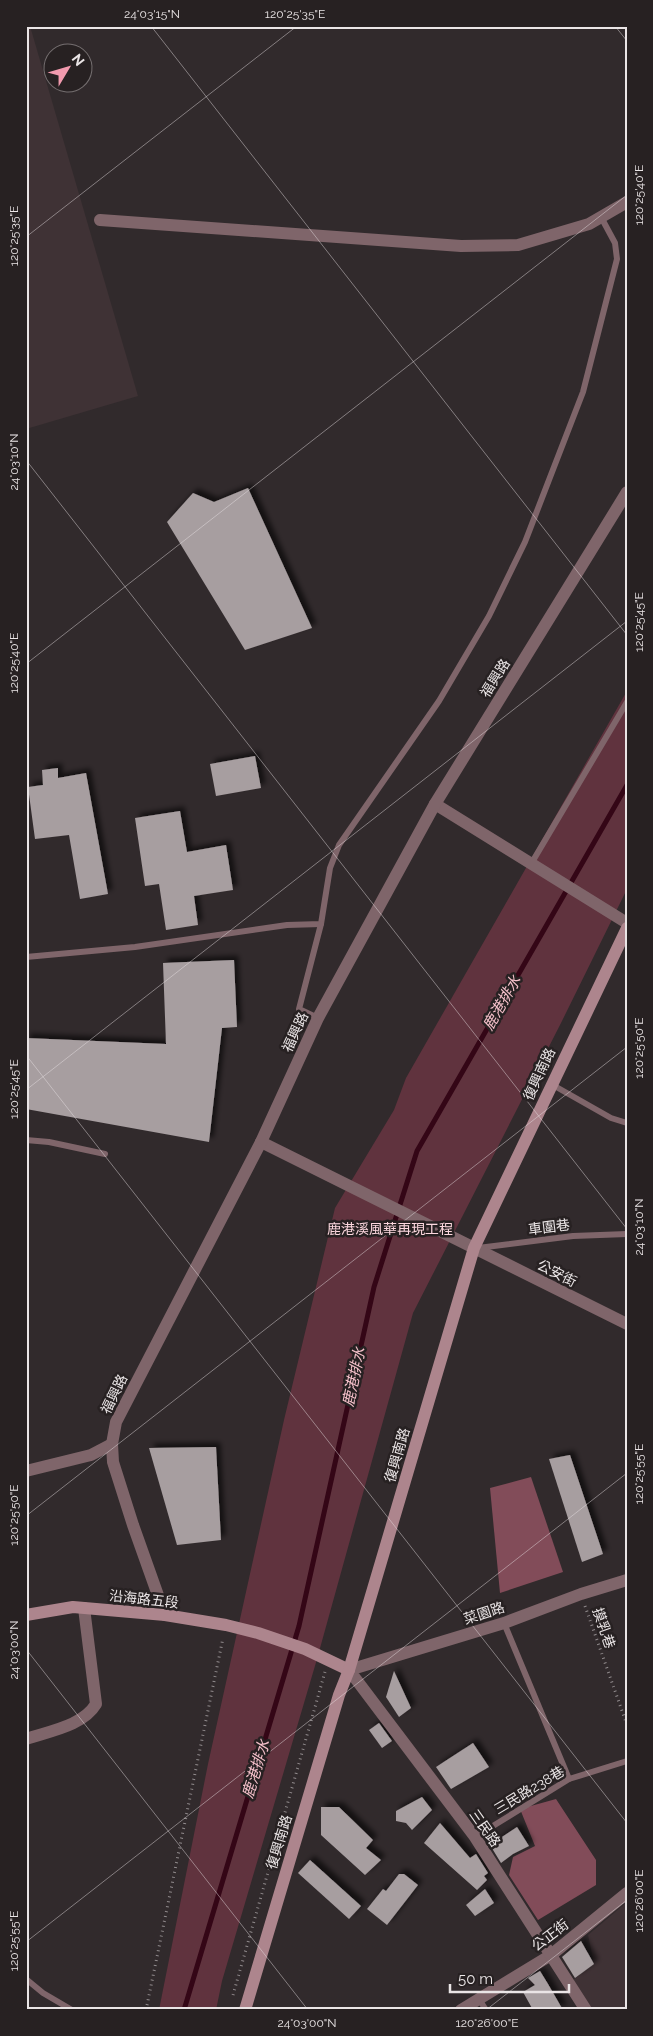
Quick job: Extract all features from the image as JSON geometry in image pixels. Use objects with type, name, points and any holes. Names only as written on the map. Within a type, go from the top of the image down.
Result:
[{"type":"street","points":[[100,220],[461,246],[493,246],[518,245],[589,224],[627,202]]},
{"type":"street","name":"福興路","points":[[165,1615],[113,1462],[112,1444],[116,1422],[261,1142],[318,1018],[435,804],[627,492]]},
{"type":"street","points":[[435,804],[627,923]]},
{"type":"street","name":"復興南路","points":[[245,2010],[339,1695],[350,1670],[474,1248],[627,928]]},
{"type":"street","name":"公安街","points":[[261,1142],[627,1324]]},
{"type":"street","points":[[26,1471],[90,1455],[112,1444]]},
{"type":"street","name":"菜園路","points":[[350,1670],[504,1623],[581,1594],[627,1580]]},
{"type":"street","name":"沿海路五段","points":[[26,1615],[73,1607],[165,1615],[226,1625],[258,1633],[305,1649],[350,1670]]},
{"type":"street","points":[[26,1739],[67,1725],[90,1714],[96,1704],[84,1608]]},
{"type":"street","name":"三民路","points":[[350,1670],[475,1837],[586,2010]]},
{"type":"street","name":"公正街","points":[[461,2010],[483,2004],[551,1955],[627,1893]]},
{"type":"lane","points":[[318,1018],[299,1009],[321,924],[330,868],[339,845],[439,701],[489,616],[525,542],[583,392],[617,259],[615,243],[601,217]]},
{"type":"lane","points":[[531,864],[627,702]]},
{"type":"lane","points":[[26,957],[135,947],[287,925],[321,924]]},
{"type":"lane","points":[[551,1084],[611,1118],[627,1123]]},
{"type":"lane","points":[[26,1140],[49,1142],[105,1154]]},
{"type":"lane","name":"車圍巷","points":[[474,1248],[573,1236],[627,1234]]},
{"type":"lane","points":[[504,1623],[569,1779]]},
{"type":"lane","name":"三民路238巷","points":[[475,1837],[569,1779],[627,1761]]},
{"type":"lane","points":[[26,1979],[43,1993],[72,2010]]},
{"type":"path","name":"摸乳巷","points":[[581,1594],[627,1725]]},
{"type":"path","points":[[146,2010],[226,1625]]},
{"type":"path","points":[[232,2000],[327,1664]]},
{"type":"shaded area","points":[[26,26],[30,26],[42,67],[42,92],[49,92],[138,396],[26,429]]},
{"type":"shaded area","points":[[531,1477],[563,1572],[500,1593],[490,1488]]},
{"type":"shaded area","points":[[556,1799],[596,1860],[596,1885],[538,1920],[509,1875],[513,1857],[535,1846],[520,1809]]},
{"type":"shaded area","points":[[627,1902],[627,2010],[593,2010],[573,1980],[594,1964],[588,1935]]},
{"type":"green space","name":"鹿港溪風華再現工程","points":[[627,691],[627,889],[413,1313],[317,1659],[222,1981],[216,2010],[159,2010],[208,1764],[284,1420],[335,1208],[394,1110],[406,1078]]},
{"type":"building","points":[[248,488],[312,628],[245,650],[167,522],[193,493],[214,502]]},
{"type":"building","points":[[255,756],[261,788],[216,796],[210,764]]},
{"type":"building","points":[[58,768],[58,778],[86,773],[108,894],[80,899],[69,835],[35,839],[28,787],[43,785],[42,770]]},
{"type":"building","points":[[180,811],[187,852],[226,845],[233,890],[194,896],[198,925],[166,930],[159,884],[145,886],[135,818]]},
{"type":"building","points":[[234,960],[237,1027],[222,1028],[209,1142],[26,1109],[26,1038],[166,1044],[163,963]]},
{"type":"building","points":[[216,1447],[221,1540],[177,1545],[149,1448]]},
{"type":"building","points":[[570,1455],[603,1554],[582,1562],[549,1459]]},
{"type":"building","points":[[394,1671],[411,1708],[399,1717],[386,1697]]},
{"type":"building","points":[[379,1723],[392,1741],[382,1748],[369,1730]]},
{"type":"building","points":[[473,1743],[489,1767],[451,1789],[436,1767]]},
{"type":"building","points":[[422,1797],[432,1810],[412,1830],[406,1823],[396,1821],[396,1811]]},
{"type":"building","points":[[321,1807],[339,1807],[373,1840],[366,1848],[381,1860],[365,1875],[321,1835]]},
{"type":"building","points":[[440,1823],[470,1858],[476,1854],[488,1873],[484,1876],[487,1880],[477,1890],[424,1843]]},
{"type":"building","points":[[517,1827],[529,1846],[501,1863],[490,1845]]},
{"type":"building","points":[[310,1860],[361,1906],[349,1919],[298,1873]]},
{"type":"building","points":[[399,1874],[404,1874],[418,1885],[387,1925],[367,1909],[383,1889],[386,1891]]},
{"type":"building","points":[[485,1889],[494,1903],[475,1916],[466,1905]]},
{"type":"building","points":[[581,1941],[594,1964],[575,1978],[562,1957]]},
{"type":"building","points":[[540,1971],[563,2010],[533,2010],[523,1992],[535,1985],[528,1978]]},
{"type":"waterway","name":"鹿港排水","points":[[184,2010],[299,1626],[374,1287],[417,1151],[627,785]]}]
